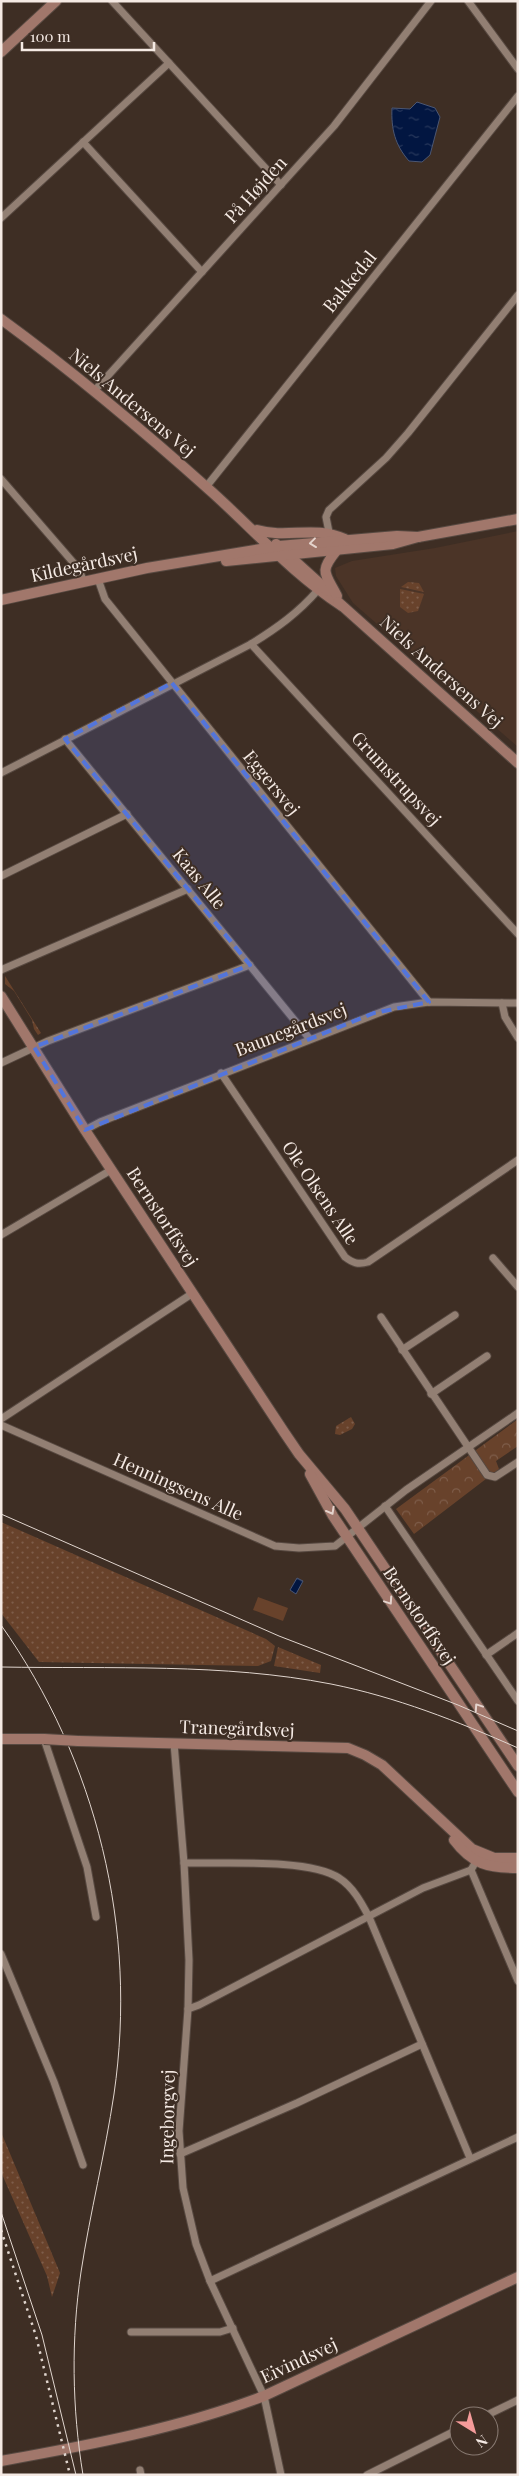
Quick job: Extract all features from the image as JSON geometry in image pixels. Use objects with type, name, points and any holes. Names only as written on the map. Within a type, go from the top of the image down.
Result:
[{"type":"street","points":[[1,52],[56,1]]},
{"type":"street","points":[[112,1],[282,185]]},
{"type":"street","name":"På Højden","points":[[94,390],[282,185],[363,92],[395,45],[431,1]]},
{"type":"street","points":[[468,1],[518,69]]},
{"type":"street","points":[[1,218],[169,63]]},
{"type":"street","name":"Bakkedal","points":[[206,486],[518,96]]},
{"type":"street","points":[[83,142],[202,272]]},
{"type":"street","points":[[329,532],[326,517],[329,510],[386,458],[408,433],[518,295]]},
{"type":"street","name":"Niels Andersens Vej","points":[[1,319],[94,390],[274,547],[291,556],[323,585],[342,606],[518,763]]},
{"type":"street","points":[[1,479],[78,568],[84,582]]},
{"type":"street","name":"Niels Andersens Vej","points":[[239,517],[257,530],[274,547],[279,557],[323,585]]},
{"type":"street","name":"Kildegårdsvej","points":[[175,564],[291,556],[393,544],[418,537],[518,518]]},
{"type":"street","name":"Kildegårdsvej","points":[[257,530],[272,534],[309,531],[329,532],[346,539]]},
{"type":"street","name":"Kildegårdsvej","points":[[1,600],[175,564],[274,547],[346,539],[397,536],[418,537]]},
{"type":"street","points":[[1,773],[251,644],[280,626],[302,608],[323,585],[325,565],[336,551]]},
{"type":"street","name":"Eggersvej","points":[[98,579],[105,599],[428,1002]]},
{"type":"street","points":[[323,585],[342,606]]},
{"type":"street","name":"Grumstrupsvej","points":[[251,644],[518,934]]},
{"type":"street","name":"Kaas Alle","points":[[65,739],[310,1038]]},
{"type":"street","points":[[1,876],[126,814]]},
{"type":"street","points":[[1,970],[188,889]]},
{"type":"street","points":[[1,1063],[34,1048],[250,965]]},
{"type":"street","name":"Bernstorffsvej","points":[[1,996],[111,1170],[299,1454],[347,1537],[518,1792]]},
{"type":"street","name":"Baunegårdsvej","points":[[85,1130],[100,1122],[221,1073],[374,1013],[428,1002],[518,1003]]},
{"type":"street","points":[[502,1003],[505,1017],[518,1038]]},
{"type":"street","name":"Ole Olsens Alle","points":[[221,1073],[345,1257],[353,1263],[368,1262],[518,1160]]},
{"type":"street","points":[[1,1235],[111,1170]]},
{"type":"street","points":[[493,1258],[518,1287]]},
{"type":"street","points":[[1,1419],[193,1293]]},
{"type":"street","points":[[402,1350],[455,1315]]},
{"type":"street","points":[[381,1318],[487,1475],[495,1477],[518,1462]]},
{"type":"street","points":[[432,1394],[487,1356]]},
{"type":"street","name":"Henningsens Alle","points":[[1,1425],[276,1546],[300,1548],[333,1547],[384,1506],[518,1412]]},
{"type":"street","name":"Bernstorffsvej","points":[[299,1454],[345,1509],[518,1766]]},
{"type":"street","points":[[384,1506],[518,1701]]},
{"type":"street","points":[[486,1655],[518,1633]]},
{"type":"street","name":"Tranegårdsvej","points":[[1,1738],[348,1748],[382,1765],[444,1825],[476,1862],[493,1867],[518,1868]]},
{"type":"street","points":[[44,1739],[87,1866],[96,1917]]},
{"type":"street","name":"Ingeborgvej","points":[[174,1743],[184,1863],[188,2009],[180,2131],[183,2188],[189,2219],[210,2281],[264,2396],[281,2475]]},
{"type":"street","name":"Tranegårdsvej","points":[[476,1862],[494,1858],[518,1858]]},
{"type":"street","points":[[188,2009],[476,1862],[477,1879],[518,1982]]},
{"type":"street","points":[[184,1863],[302,1866],[324,1870],[339,1878],[351,1888],[369,1916],[470,2158]]},
{"type":"street","points":[[1,1954],[54,2082],[83,2164]]},
{"type":"street","points":[[180,2154],[288,2107],[422,2044]]},
{"type":"street","points":[[210,2281],[518,2137]]},
{"type":"street","name":"Eivindsvej","points":[[1,2461],[84,2445],[206,2417],[264,2396],[518,2277]]},
{"type":"street","points":[[131,2332],[220,2332],[232,2328]]},
{"type":"street","points":[[499,2410],[518,2400]]},
{"type":"street","points":[[367,2475],[449,2434]]},
{"type":"highlighted area","points":[[172,683],[429,1002],[374,1013],[85,1130],[34,1047],[250,965],[65,739]]},
{"type":"shaded area","points":[[518,531],[518,747],[353,603],[336,576],[335,568],[352,561],[435,548]]},
{"type":"green space","points":[[408,582],[419,583],[424,592],[401,587]]},
{"type":"green space","points":[[400,589],[424,594],[418,611],[408,613],[400,607]]},
{"type":"green space","points":[[5,976],[41,1033],[38,1035],[32,1020],[14,991],[5,984]]},
{"type":"green space","points":[[351,1417],[355,1424],[352,1429],[340,1435],[335,1434],[336,1426]]},
{"type":"green space","points":[[518,1419],[518,1446],[496,1461],[499,1469],[414,1534],[396,1509]]},
{"type":"green space","points":[[1,1522],[266,1639],[275,1646],[271,1661],[258,1666],[39,1662],[1,1613]]},
{"type":"green space","points":[[258,1597],[288,1608],[283,1621],[253,1610]]},
{"type":"green space","points":[[278,1647],[321,1665],[320,1673],[274,1666]]},
{"type":"green space","points":[[1,2132],[60,2273],[52,2297],[47,2276],[1,2172]]},
{"type":"water","points":[[417,102],[435,108],[440,117],[430,155],[422,162],[409,161],[404,155],[397,143],[392,123],[392,108],[410,109]]},
{"type":"water","points":[[297,1578],[303,1581],[296,1594],[290,1590]]},
{"type":"tram line","points":[[1,1514],[279,1636],[458,1705],[518,1731]]},
{"type":"tram line","points":[[1,1625],[34,1677],[63,1732],[85,1790],[103,1849],[114,1909],[120,1970],[120,2032],[114,2094],[81,2272],[74,2348],[75,2399],[83,2475]]},
{"type":"tram line","points":[[1,1667],[167,1668],[290,1677],[355,1689],[403,1703],[449,1719],[518,1748]]},
{"type":"tram line","points":[[1,2212],[42,2335],[76,2475]]},
{"type":"railway","points":[[1,2230],[36,2336],[70,2475]]}]
